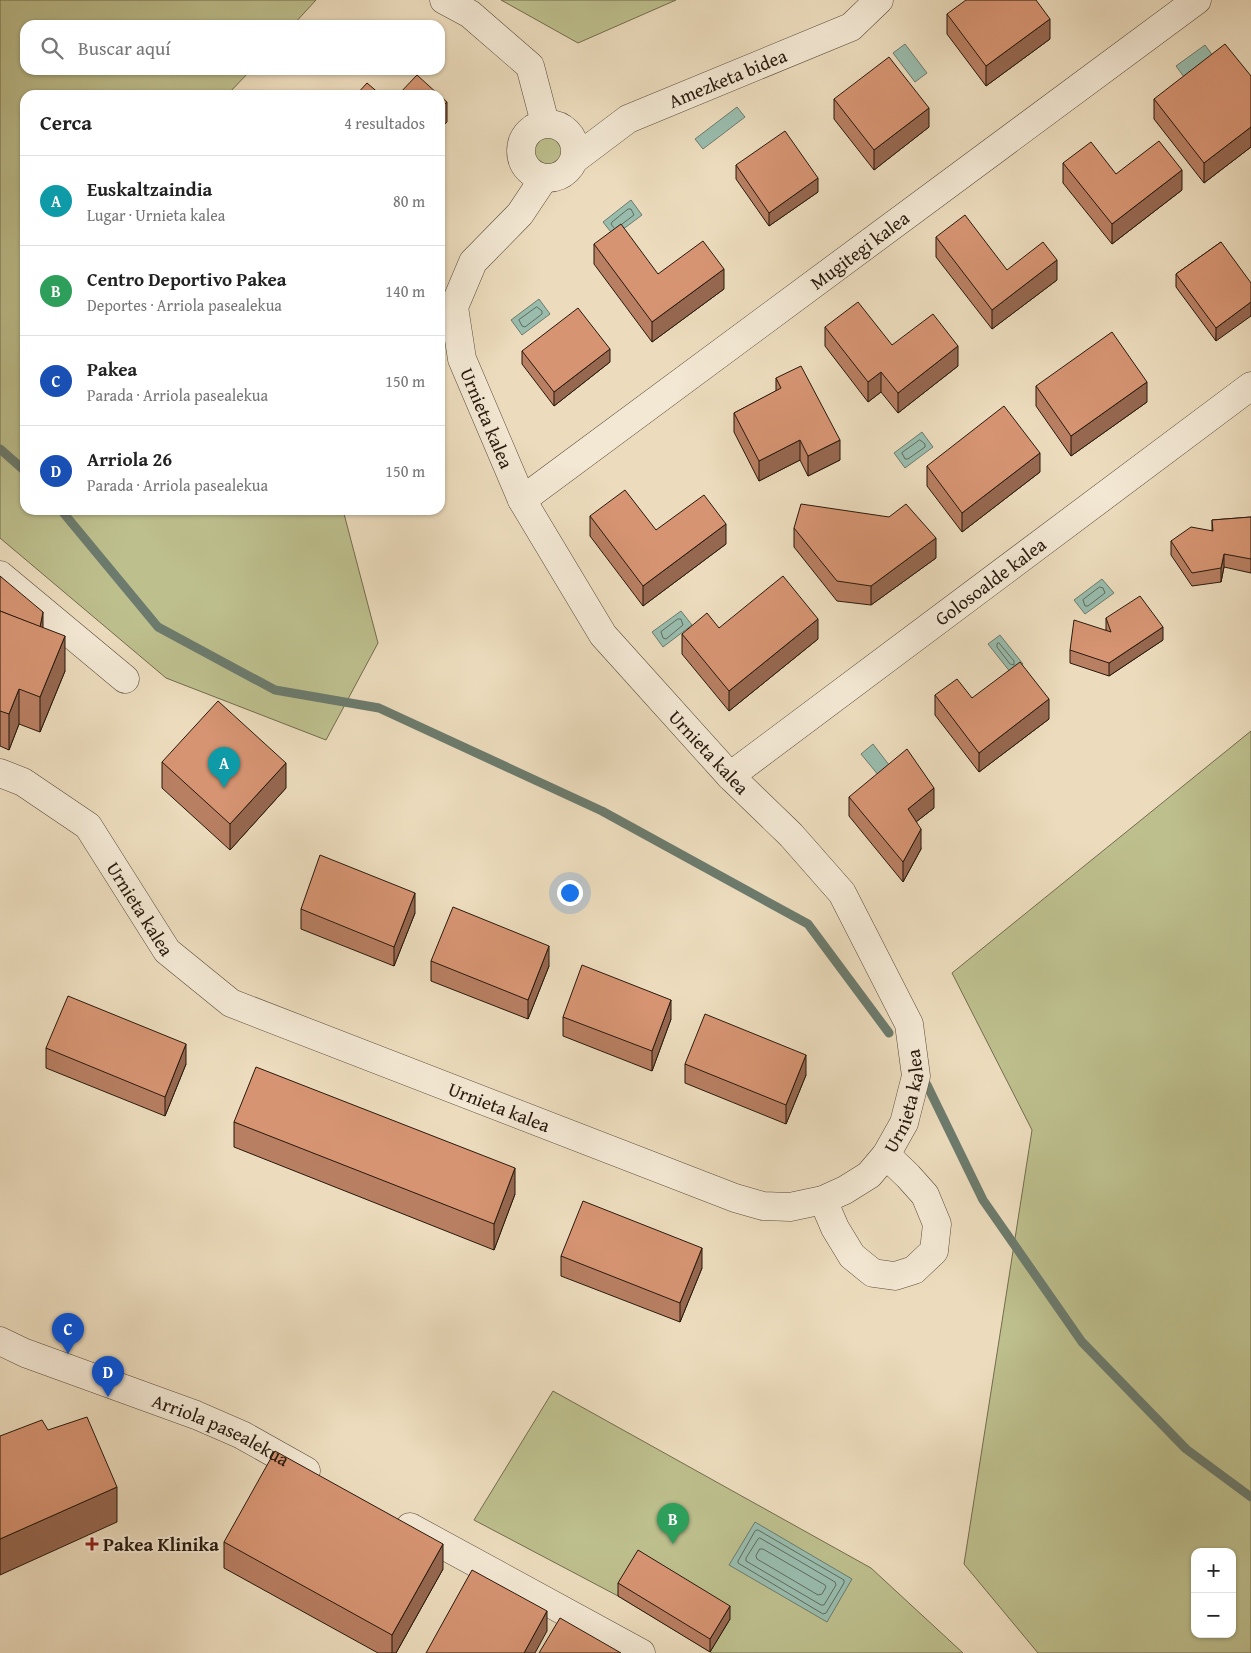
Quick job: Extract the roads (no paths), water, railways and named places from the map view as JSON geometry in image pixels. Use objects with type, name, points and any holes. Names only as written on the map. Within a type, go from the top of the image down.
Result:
[{"type":"street","points":[[444,0],[470,14],[530,66],[545,123]]},
{"type":"street","name":"Amezketa bidea","points":[[544,178],[560,176],[568,170],[575,159],[628,119],[851,27],[879,0]]},
{"type":"street","name":"Mugitegi kalea","points":[[522,500],[1197,0]]},
{"type":"street","points":[[544,178],[530,172],[522,158],[523,139],[529,131],[545,123],[555,124],[563,128],[570,134],[576,149],[575,159]]},
{"type":"street","name":"Urnieta kalea","points":[[0,773],[23,782],[88,826],[167,951],[231,1002],[735,1198],[763,1206],[790,1207],[823,1200],[845,1190],[869,1175],[886,1155],[904,1123],[916,1076],[909,1024],[842,893],[791,835],[730,776],[603,635],[522,500],[462,359],[454,308],[473,262],[520,214],[544,178]]},
{"type":"street","name":"Golosoalde kalea","points":[[730,776],[1251,386]]},
{"type":"street","points":[[0,575],[126,679]]},
{"type":"street","points":[[823,1200],[852,1256],[873,1273],[895,1276],[914,1270],[934,1251],[937,1224],[925,1195],[886,1155]]},
{"type":"street","name":"Arriola pasealekua","points":[[0,1340],[25,1353],[196,1415],[242,1435],[328,1482]]},
{"type":"street","points":[[388,1515],[641,1653]]},
{"type":"water","points":[[905,44],[927,73],[915,82],[893,53]]},
{"type":"water","points":[[1205,45],[1216,60],[1187,81],[1176,66]]},
{"type":"water","points":[[737,107],[745,117],[703,149],[695,139]]},
{"type":"water","points":[[631,200],[642,215],[614,236],[603,222]]},
{"type":"water","points":[[539,299],[550,314],[522,335],[511,320]]},
{"type":"water","points":[[922,432],[933,447],[905,468],[894,453]]},
{"type":"water","points":[[1102,579],[1114,593],[1085,614],[1074,600]]},
{"type":"water","points":[[681,611],[692,625],[663,647],[652,632]]},
{"type":"water","points":[[1000,635],[1023,664],[1011,673],[988,644]]},
{"type":"water","points":[[873,744],[896,774],[884,782],[861,754]]},
{"type":"water","points":[[755,1522],[852,1579],[827,1622],[729,1565]]},
{"type":"waterway","points":[[0,449],[20,467]]},
{"type":"waterway","points":[[65,515],[158,627],[275,690],[379,708],[602,811],[808,924],[889,1033]]},
{"type":"waterway","points":[[927,1085],[983,1200],[1082,1342],[1186,1449],[1251,1497]]},
{"type":"place","name":"Euskaltzaindia","points":[[224,788]]},
{"type":"place","name":"Pakea","points":[[68,1354]]},
{"type":"place","name":"Arriola 26","points":[[108,1397]]},
{"type":"place","name":"Pakea Klinika","points":[[92,1544]]},
{"type":"place","name":"Centro Deportivo Pakea","points":[[673,1544]]}]
